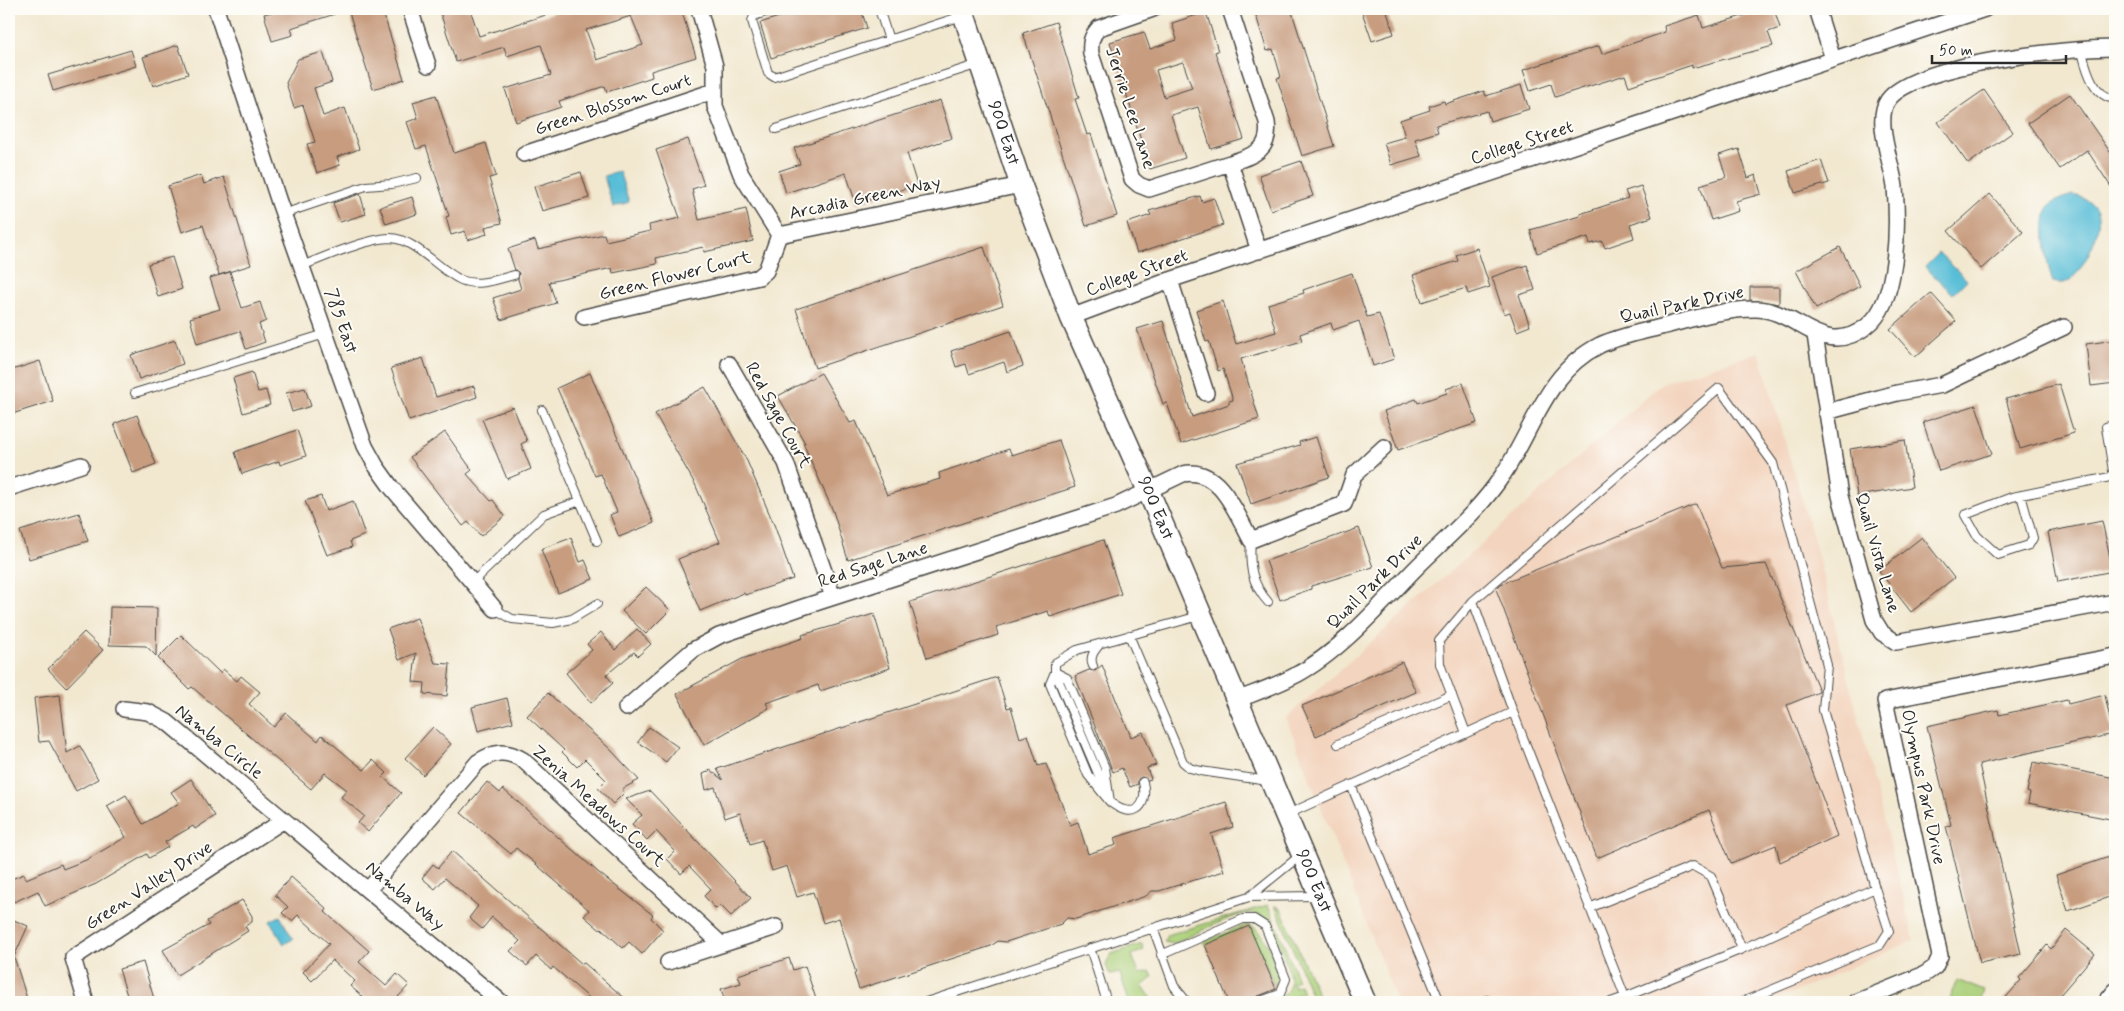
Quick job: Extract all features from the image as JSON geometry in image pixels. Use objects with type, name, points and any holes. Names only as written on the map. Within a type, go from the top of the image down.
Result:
[{"type":"main road","name":"900 East","points":[[963,12],[1021,185],[1071,317],[1202,615],[1365,1002]]},
{"type":"street","name":"785 East","points":[[216,9],[283,214],[353,415],[376,466],[495,609]]},
{"type":"street","points":[[410,9],[428,65]]},
{"type":"street","name":"Arcadia Green Way","points":[[699,9],[715,66],[716,79],[714,91],[716,106],[741,174],[779,235],[1021,185]]},
{"type":"street","name":"Jerrie Lee Lane","points":[[1153,9],[1099,28],[1092,35],[1091,54],[1132,179],[1138,185],[1149,189],[1230,163]]},
{"type":"street","points":[[1230,9],[1267,122],[1269,135],[1263,148],[1252,156],[1230,163],[1259,251]]},
{"type":"street","points":[[1817,9],[1833,59]]},
{"type":"street","name":"College Street","points":[[1071,317],[1170,280],[1985,9]]},
{"type":"street","name":"Quail Park Drive","points":[[1237,700],[1298,675],[1342,642],[1480,504],[1503,475],[1545,396],[1564,373],[1598,346],[1619,338],[1686,321],[1731,311],[1754,309],[1777,312],[1815,335],[1840,339],[1870,325],[1889,290],[1897,228],[1894,185],[1881,117],[1888,99],[1931,75],[1964,66],[2041,52],[2081,48],[2115,48]]},
{"type":"street","name":"Green Blossom Court","points":[[524,154],[714,91]]},
{"type":"street","name":"Green Flower Court","points":[[584,317],[759,277],[766,271],[779,235]]},
{"type":"street","points":[[1170,280],[1206,393]]},
{"type":"street","points":[[1826,412],[1897,393],[1942,385],[2064,327]]},
{"type":"street","name":"Quail Vista Lane","points":[[1815,335],[1840,496],[1874,620],[1882,633],[1896,642],[2115,602]]},
{"type":"street","name":"Red Sage Court","points":[[730,364],[786,463],[832,597]]},
{"type":"street","points":[[1251,540],[1344,504],[1354,475],[1384,447]]},
{"type":"street","points":[[9,488],[80,465]]},
{"type":"street","name":"Red Sage Lane","points":[[626,708],[692,650],[719,636],[832,597],[1116,506],[1184,474],[1192,472],[1202,474],[1217,483],[1251,540]]},
{"type":"street","name":"Olympus Park Drive","points":[[1856,1002],[1925,974],[1935,966],[1940,956],[1885,701],[2115,656]]},
{"type":"street","name":"Namba Circle","points":[[124,709],[148,712],[168,722],[284,820]]},
{"type":"street","name":"Zenia Meadows Court","points":[[368,890],[478,762],[490,754],[503,752],[523,760],[721,944]]},
{"type":"street","name":"Namba Way","points":[[284,820],[501,1002]]},
{"type":"street","name":"Green Valley Drive","points":[[86,1002],[73,958],[284,820]]},
{"type":"street","points":[[668,962],[776,927]]},
{"type":"street","points":[[2106,1002],[2115,991]]},
{"type":"lane","points":[[775,9],[754,16],[752,21],[768,74],[774,77],[889,40],[963,12]]},
{"type":"lane","points":[[879,9],[889,40]]},
{"type":"lane","points":[[2081,48],[2086,67],[2094,84],[2101,93],[2115,99]]},
{"type":"lane","points":[[776,129],[979,64]]},
{"type":"lane","points":[[283,214],[366,186],[392,184],[417,178]]},
{"type":"lane","points":[[302,266],[349,248],[390,238],[417,248],[462,280],[477,282],[514,275]]},
{"type":"lane","points":[[135,393],[325,334]]},
{"type":"lane","points":[[1466,733],[1440,664],[1438,641],[1473,601],[1719,388],[1773,464],[1827,665],[1823,710],[1889,931],[1880,945],[1742,1002]]},
{"type":"lane","points":[[542,410],[597,541]]},
{"type":"lane","points":[[2021,495],[2033,538],[2029,545],[1998,555],[1977,536],[1965,515],[2021,495],[2114,477],[2106,427],[2115,425]]},
{"type":"lane","points":[[472,583],[544,514],[580,501]]},
{"type":"lane","points":[[1251,540],[1250,564],[1254,584],[1268,602]]},
{"type":"lane","points":[[1473,601],[1513,712],[1626,999]]},
{"type":"lane","points":[[495,609],[512,619],[553,623],[578,616],[597,604]]},
{"type":"lane","points":[[1143,782],[1144,801],[1140,807],[1133,811],[1124,810],[1110,802],[1055,672],[1055,663],[1064,656],[1100,644],[1202,615]]},
{"type":"lane","points":[[1129,636],[1183,762],[1190,768],[1272,782]]},
{"type":"lane","points":[[1093,666],[1091,661],[1093,653],[1100,644]]},
{"type":"lane","points":[[1338,744],[1452,695]]},
{"type":"lane","points":[[1286,815],[1513,712]]},
{"type":"lane","points":[[1351,785],[1440,1002]]},
{"type":"lane","points":[[1249,897],[1302,854]]},
{"type":"lane","points":[[1589,908],[1693,866],[1711,876],[1742,949]]},
{"type":"lane","points":[[1611,1002],[1626,999],[1742,949],[1875,888]]},
{"type":"lane","points":[[926,1002],[1249,897],[1320,896]]},
{"type":"lane","points":[[1161,955],[1243,919],[1254,920],[1265,926],[1286,979],[1280,994],[1258,1002]]},
{"type":"lane","points":[[1153,928],[1161,955],[1174,986],[1187,1002]]},
{"type":"lane","points":[[1090,948],[1107,1002]]},
{"type":"lane","points":[[1480,1002],[1486,1000],[1488,1002]]},
{"type":"shaded area","points":[[1759,352],[1816,548],[1914,940],[1771,1002],[1397,1002],[1286,718],[1662,383]]},
{"type":"green space","points":[[1268,905],[1298,980],[1292,983],[1295,987],[1300,985],[1303,992],[1284,1002],[1272,1002],[1283,995],[1289,987],[1290,978],[1288,970],[1282,950],[1273,932],[1265,920],[1259,916],[1251,913],[1235,916],[1173,944],[1164,942],[1167,935]]},
{"type":"green space","points":[[1275,905],[1281,909],[1321,1002],[1314,1002]]},
{"type":"green space","points":[[1247,924],[1253,926],[1263,938],[1276,965],[1279,980],[1277,985],[1268,993],[1236,1002],[1275,986],[1249,926],[1205,945],[1203,942]]},
{"type":"green space","points":[[1142,944],[1144,950],[1132,955],[1139,974],[1150,971],[1153,977],[1142,986],[1155,1002],[1129,1002],[1120,973],[1110,975],[1106,965],[1111,954]]},
{"type":"green space","points":[[1957,980],[1984,991],[1980,1002],[1948,1002]]},
{"type":"water","points":[[619,171],[629,202],[613,207],[604,176]]},
{"type":"water","points":[[2073,195],[2084,198],[2092,204],[2098,217],[2098,226],[2093,244],[2075,276],[2064,283],[2053,282],[2045,244],[2046,213],[2054,202]]},
{"type":"water","points":[[1939,253],[1967,280],[1953,294],[1925,267]]},
{"type":"water","points":[[280,916],[293,939],[284,944],[270,921]]},
{"type":"building","points":[[283,9],[340,9],[341,12],[291,28],[293,35],[272,41],[264,14]]},
{"type":"building","points":[[348,9],[382,9],[404,79],[373,89]]},
{"type":"building","points":[[439,9],[470,9],[479,36],[565,9],[681,9],[696,57],[651,71],[652,77],[607,92],[605,86],[559,101],[561,107],[516,122],[505,89],[551,75],[541,45],[507,56],[504,47],[456,62]],"holes":[[[631,16],[643,45],[597,60],[586,30]]]},
{"type":"building","points":[[804,9],[861,9],[867,28],[771,58],[760,23]]},
{"type":"building","points":[[1254,9],[1291,9],[1334,146],[1302,156],[1277,78],[1281,77],[1273,49],[1267,51]]},
{"type":"building","points":[[1361,9],[1386,9],[1394,34],[1372,41]]},
{"type":"building","points":[[1751,9],[1774,9],[1780,28],[1768,32],[1773,46],[1692,68],[1692,65],[1629,86],[1625,75],[1555,97],[1551,84],[1530,91],[1523,70],[1599,46],[1602,54],[1665,32],[1664,26],[1699,15],[1703,28],[1752,13]]},
{"type":"building","points":[[1206,12],[1218,51],[1215,52],[1244,139],[1211,149],[1198,107],[1171,115],[1185,158],[1150,169],[1110,42],[1144,32],[1150,49],[1177,40],[1172,23]],"holes":[[[1183,62],[1192,88],[1164,97],[1156,70]]]},
{"type":"building","points":[[1056,22],[1079,98],[1075,99],[1087,135],[1091,134],[1117,216],[1086,226],[1023,33]]},
{"type":"building","points":[[178,45],[188,74],[153,86],[143,57]]},
{"type":"building","points":[[131,50],[136,66],[53,91],[48,75]]},
{"type":"building","points":[[323,52],[332,82],[314,88],[323,116],[345,108],[359,149],[337,157],[340,165],[317,173],[307,144],[315,142],[303,105],[294,108],[286,83],[298,59]]},
{"type":"building","points":[[1521,85],[1529,109],[1490,121],[1487,111],[1436,125],[1438,132],[1415,139],[1421,156],[1391,165],[1384,143],[1405,137],[1400,120],[1430,110],[1429,106],[1444,101],[1445,104],[1484,91],[1486,96]]},
{"type":"building","points":[[1984,90],[2013,132],[1968,164],[1938,122]]},
{"type":"building","points":[[2070,94],[2115,159],[2115,193],[2087,150],[2060,169],[2028,123]]},
{"type":"building","points":[[436,95],[454,153],[486,143],[496,176],[489,178],[502,223],[485,227],[487,234],[468,240],[465,231],[451,235],[446,217],[449,216],[426,146],[416,149],[407,122],[418,118],[413,102]]},
{"type":"building","points":[[940,100],[952,138],[907,153],[917,185],[856,204],[846,173],[786,193],[779,171],[800,164],[794,148]]},
{"type":"building","points":[[688,139],[704,185],[692,189],[699,220],[746,209],[753,241],[704,252],[703,247],[656,258],[657,264],[613,273],[612,268],[549,282],[556,303],[501,320],[493,298],[521,289],[518,279],[519,273],[515,270],[508,249],[535,240],[538,249],[604,234],[606,241],[650,231],[649,225],[680,218],[656,150]]},
{"type":"building","points":[[1739,149],[1748,178],[1756,175],[1761,194],[1736,201],[1739,211],[1711,220],[1700,185],[1726,177],[1719,155]]},
{"type":"building","points":[[1821,160],[1829,183],[1795,193],[1788,171]]},
{"type":"building","points":[[1301,161],[1313,196],[1271,210],[1259,175]]},
{"type":"building","points":[[581,172],[589,198],[542,211],[534,187]]},
{"type":"building","points":[[201,175],[204,184],[224,177],[251,265],[219,275],[203,225],[182,232],[168,186]]},
{"type":"building","points":[[1641,186],[1652,217],[1630,224],[1634,238],[1605,248],[1602,241],[1590,244],[1588,237],[1537,253],[1530,230],[1580,216],[1580,214],[1628,198],[1625,191]]},
{"type":"building","points":[[360,194],[366,214],[340,222],[333,203]]},
{"type":"building","points":[[1990,194],[2023,232],[1981,269],[1948,231]]},
{"type":"building","points":[[1200,196],[1202,202],[1214,198],[1223,225],[1137,253],[1127,223],[1151,215],[1149,211]]},
{"type":"building","points":[[412,197],[417,214],[386,224],[380,207]]},
{"type":"building","points":[[984,247],[1003,305],[815,368],[796,309]]},
{"type":"building","points":[[1840,247],[1860,286],[1816,309],[1796,271]]},
{"type":"building","points":[[1477,248],[1490,287],[1468,294],[1466,288],[1422,302],[1413,275],[1458,261],[1456,255]]},
{"type":"building","points":[[172,257],[182,289],[158,297],[148,264]]},
{"type":"building","points":[[1527,265],[1535,290],[1519,295],[1530,326],[1517,331],[1510,312],[1504,314],[1492,277]]},
{"type":"building","points":[[230,272],[242,308],[260,302],[266,321],[259,324],[265,342],[246,349],[240,331],[197,344],[190,318],[220,309],[210,278]]},
{"type":"building","points":[[1352,273],[1367,317],[1379,314],[1394,359],[1373,366],[1359,321],[1333,330],[1331,323],[1300,334],[1302,341],[1241,359],[1259,419],[1181,444],[1167,403],[1163,404],[1137,329],[1163,321],[1192,417],[1229,404],[1229,401],[1233,400],[1223,369],[1218,371],[1209,341],[1206,342],[1196,310],[1223,301],[1236,344],[1276,332],[1268,304],[1304,293],[1303,290]]},
{"type":"building","points":[[1750,287],[1779,287],[1779,304],[1750,300]]},
{"type":"building","points":[[1931,293],[1956,321],[1915,357],[1890,329]]},
{"type":"building","points":[[1011,331],[1023,366],[1007,372],[1004,362],[969,374],[966,364],[956,367],[951,351]]},
{"type":"building","points":[[175,340],[183,364],[139,379],[131,355]]},
{"type":"building","points":[[2115,340],[2115,383],[2091,386],[2086,344]]},
{"type":"building","points":[[423,358],[436,397],[474,386],[477,397],[409,421],[391,368]]},
{"type":"building","points":[[40,361],[53,401],[9,415],[9,371]]},
{"type":"building","points":[[252,372],[258,392],[266,390],[270,405],[243,413],[233,378]]},
{"type":"building","points":[[590,373],[654,523],[619,537],[610,515],[617,512],[601,474],[595,476],[557,388]]},
{"type":"building","points":[[821,373],[850,423],[856,421],[887,495],[940,479],[939,473],[1009,449],[1012,455],[1059,440],[1075,487],[848,560],[833,511],[803,443],[805,443],[778,396]]},
{"type":"building","points":[[1463,383],[1477,423],[1398,450],[1384,411],[1416,399],[1418,403],[1447,393],[1446,389]]},
{"type":"building","points":[[2059,384],[2074,433],[2020,449],[2006,399]]},
{"type":"building","points":[[705,387],[747,461],[775,527],[793,579],[745,595],[744,593],[700,611],[678,559],[720,542],[695,484],[655,414]]},
{"type":"building","points":[[305,388],[311,406],[292,412],[286,393]]},
{"type":"building","points":[[1976,405],[1992,454],[1939,471],[1923,422]]},
{"type":"building","points":[[513,407],[527,441],[521,444],[531,469],[507,479],[482,419]]},
{"type":"building","points":[[137,415],[156,464],[133,473],[114,424]]},
{"type":"building","points":[[297,430],[306,456],[280,465],[279,461],[242,474],[235,452]]},
{"type":"building","points":[[445,432],[472,470],[467,474],[491,501],[493,500],[505,516],[481,536],[468,522],[463,526],[410,457]]},
{"type":"building","points":[[1316,437],[1329,477],[1251,504],[1237,463],[1300,445],[1299,442]]},
{"type":"building","points":[[1905,440],[1912,487],[1857,496],[1850,449]]},
{"type":"building","points":[[321,496],[326,511],[353,501],[365,535],[350,541],[352,547],[327,555],[305,501]]},
{"type":"building","points":[[1696,504],[1722,568],[1766,564],[1819,690],[1819,692],[1787,705],[1837,836],[1780,862],[1776,845],[1731,863],[1709,810],[1597,858],[1496,589],[1501,584]]},
{"type":"building","points":[[79,513],[88,541],[29,559],[20,531]]},
{"type":"building","points":[[2102,521],[2113,571],[2058,582],[2048,532]]},
{"type":"building","points":[[1359,528],[1373,567],[1311,586],[1311,589],[1280,600],[1266,561]]},
{"type":"building","points":[[1922,537],[1954,578],[1911,612],[1879,571]]},
{"type":"building","points":[[571,538],[580,562],[585,560],[593,579],[558,593],[541,549]]},
{"type":"building","points":[[1103,540],[1121,594],[1050,617],[1048,611],[996,627],[998,635],[927,658],[910,602]]},
{"type":"building","points":[[646,587],[670,610],[646,634],[622,611]]},
{"type":"building","points":[[110,607],[157,608],[156,656],[146,646],[109,645]]},
{"type":"building","points":[[874,614],[890,668],[820,691],[818,685],[766,703],[769,708],[704,745],[677,694],[742,659],[803,638],[802,635]]},
{"type":"building","points":[[417,618],[435,663],[450,664],[447,696],[424,694],[425,683],[413,682],[416,653],[399,660],[388,629]]},
{"type":"building","points":[[637,629],[651,644],[638,656],[634,652],[606,675],[613,683],[591,703],[566,673],[592,650],[587,644],[601,632],[615,650]]},
{"type":"building","points":[[84,632],[103,650],[66,688],[48,669]]},
{"type":"building","points":[[181,635],[220,673],[223,669],[237,681],[241,676],[260,692],[249,704],[274,727],[286,713],[318,741],[322,735],[364,770],[373,760],[387,773],[383,777],[401,793],[368,832],[358,823],[364,816],[341,797],[347,790],[325,773],[311,789],[192,687],[189,689],[158,658]]},
{"type":"building","points":[[1402,662],[1416,692],[1316,736],[1302,706]]},
{"type":"building","points":[[1102,665],[1131,737],[1143,732],[1156,765],[1147,768],[1151,779],[1148,780],[1142,777],[1138,779],[1138,784],[1130,787],[1122,768],[1113,772],[1075,676],[1089,670],[1095,671]]},
{"type":"building","points":[[997,677],[1007,708],[1011,707],[1020,738],[1028,735],[1038,766],[1046,764],[1070,825],[1078,822],[1088,854],[1116,845],[1114,838],[1226,802],[1233,827],[1211,834],[1224,871],[1159,891],[1152,891],[1146,896],[1076,919],[1067,918],[1061,924],[1006,942],[998,941],[991,946],[859,989],[839,918],[823,923],[813,892],[797,897],[787,866],[772,871],[762,840],[750,844],[740,813],[725,818],[715,787],[706,790],[703,774],[710,771],[709,769],[723,780],[717,769]]},
{"type":"building","points":[[548,693],[609,748],[639,780],[622,789],[624,793],[613,804],[598,788],[606,780],[585,759],[577,767],[562,752],[564,750],[527,716]]},
{"type":"building","points":[[60,695],[67,753],[80,746],[98,779],[76,791],[49,741],[39,742],[34,698]]},
{"type":"building","points":[[2105,695],[2113,734],[1979,764],[2021,954],[1980,963],[1946,826],[1951,825],[1927,726],[1998,710],[1999,715],[2067,700],[2068,704]]},
{"type":"building","points":[[507,698],[513,722],[478,731],[472,707]]},
{"type":"building","points":[[433,727],[451,744],[423,775],[405,758]]},
{"type":"building","points":[[649,727],[678,747],[666,762],[638,742]]},
{"type":"building","points":[[2033,762],[2115,778],[2115,820],[2028,803],[2030,793],[2027,792]]},
{"type":"building","points":[[191,779],[215,816],[195,829],[193,826],[165,842],[168,847],[149,858],[147,854],[96,884],[45,906],[38,891],[14,902],[9,889],[9,880],[24,874],[26,879],[61,864],[63,869],[86,860],[126,837],[107,806],[126,795],[143,824],[179,803],[171,792]]},
{"type":"building","points":[[487,782],[500,793],[503,789],[599,873],[653,915],[651,918],[663,930],[642,954],[629,942],[623,948],[601,928],[599,929],[584,916],[589,910],[530,859],[516,848],[511,854],[461,813]]},
{"type":"building","points":[[650,791],[751,898],[731,916],[720,905],[716,909],[704,896],[711,889],[689,866],[681,874],[667,859],[675,851],[656,831],[647,840],[632,824],[642,815],[626,799]]},
{"type":"building","points":[[452,851],[582,964],[584,963],[629,1002],[594,1002],[553,967],[551,970],[536,956],[527,966],[510,951],[520,941],[492,917],[482,929],[469,918],[478,906],[445,878],[435,889],[422,878],[433,864],[438,868]]},
{"type":"building","points":[[2115,855],[2115,895],[2068,911],[2056,875]]},
{"type":"building","points":[[291,877],[327,909],[325,912],[369,951],[359,962],[386,986],[397,974],[409,985],[398,997],[404,1002],[369,1002],[350,986],[355,981],[332,960],[312,981],[303,972],[329,944],[298,915],[292,921],[282,913],[288,907],[275,895]]},
{"type":"building","points":[[242,900],[252,916],[252,922],[245,926],[248,931],[177,975],[163,950],[209,925],[207,921]]},
{"type":"building","points":[[9,918],[28,926],[14,957],[28,1002],[9,1002]]},
{"type":"building","points":[[1249,926],[1276,989],[1256,997],[1252,1002],[1229,1002],[1205,945]]},
{"type":"building","points":[[2066,930],[2095,954],[2054,1002],[2002,1002],[2021,980],[2019,978],[2047,945],[2051,949]]},
{"type":"building","points":[[789,958],[793,970],[805,966],[816,999],[805,1002],[725,1002],[721,989],[741,983],[738,975]]},
{"type":"building","points":[[143,962],[155,1002],[129,1002],[119,969]]}]
